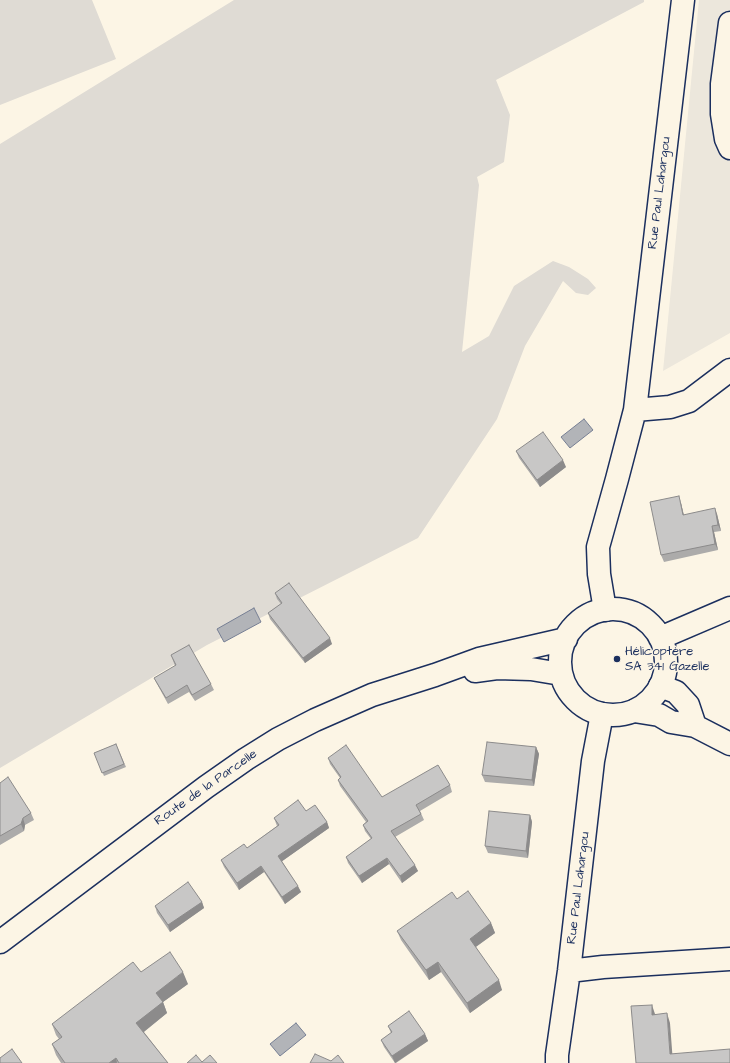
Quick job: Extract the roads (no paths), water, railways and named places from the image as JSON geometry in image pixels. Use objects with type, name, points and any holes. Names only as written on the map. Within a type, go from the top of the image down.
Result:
[{"type":"main road","name":"Rue Paul Lahargou","points":[[605,610],[599,574],[598,546],[635,410],[683,0]]},
{"type":"main road","points":[[730,23],[722,84],[722,114],[726,139],[730,148]]},
{"type":"main road","points":[[635,410],[670,407],[689,401],[730,370]]},
{"type":"main road","points":[[660,638],[730,608]]},
{"type":"main road","points":[[605,610],[621,610],[636,615],[649,624],[660,638],[665,652],[665,669],[660,686],[649,700],[634,711],[613,715],[588,710],[566,689],[561,674],[560,659],[564,642],[574,627],[588,616],[605,610]]},
{"type":"main road","name":"Route de la Parcelle","points":[[0,942],[200,792],[266,746],[315,720],[365,698],[479,659],[566,639]]},
{"type":"main road","name":"Route de la Parcelle","points":[[435,675],[496,668],[531,668],[561,674]]},
{"type":"main road","points":[[660,686],[676,692],[688,705],[695,726]]},
{"type":"main road","points":[[634,711],[659,715],[671,722],[695,726],[730,744]]},
{"type":"main road","name":"Rue Paul Lahargou","points":[[557,1063],[593,761],[602,714]]},
{"type":"main road","points":[[569,971],[611,966],[730,959]]},
{"type":"place","name":"Hélicoptère SA 341 Gazelle","points":[[617,659]]}]
